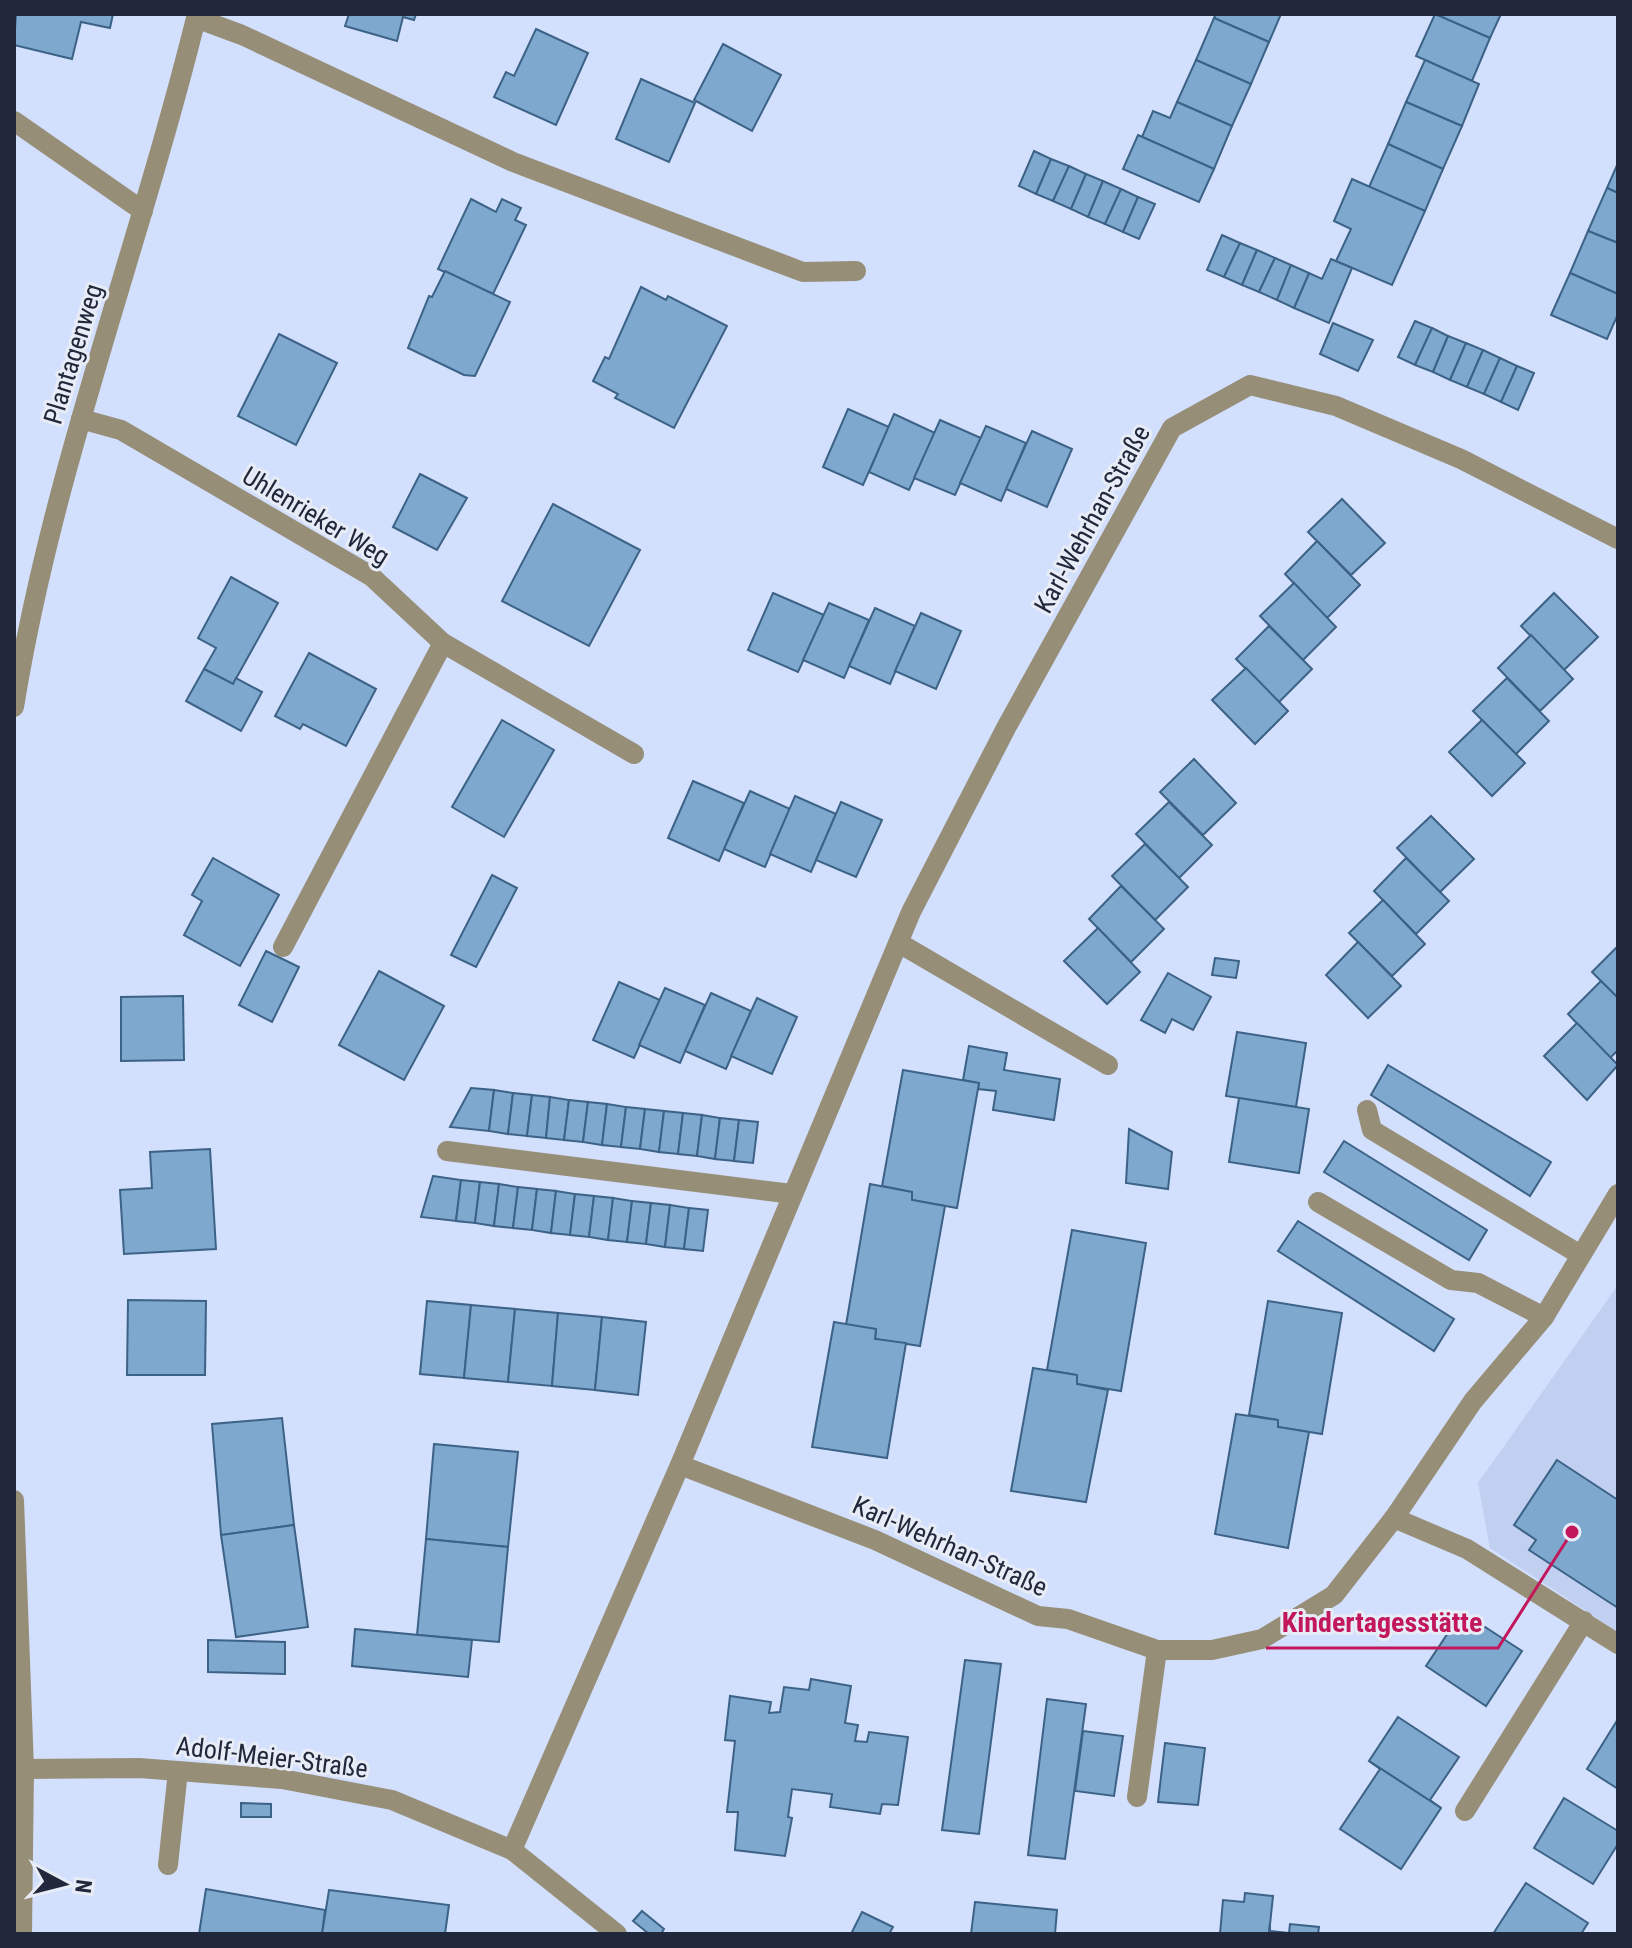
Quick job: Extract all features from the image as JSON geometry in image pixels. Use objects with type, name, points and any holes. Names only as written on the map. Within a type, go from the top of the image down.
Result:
[{"type":"street","name":"Plantagenweg","points":[[14,707],[27,626],[81,419],[197,16],[513,162],[803,272],[856,271]]},
{"type":"street","points":[[14,121],[143,211]]},
{"type":"street","name":"Karl-Wehrhan-Straße","points":[[512,1850],[680,1465],[899,943],[1001,737],[1172,428],[1250,385],[1336,406],[1461,459],[1618,539]]},
{"type":"street","name":"Uhlenrieker Weg","points":[[81,419],[121,430],[371,576],[443,643],[634,754]]},
{"type":"street","points":[[283,947],[443,643]]},
{"type":"street","points":[[899,943],[1108,1065]]},
{"type":"street","points":[[1367,1110],[1372,1130],[1579,1254]]},
{"type":"street","points":[[447,1151],[792,1194]]},
{"type":"street","name":"Karl-Wehrhan-Straße","points":[[680,1465],[875,1540],[1038,1616],[1068,1619],[1157,1650],[1212,1650],[1262,1639],[1334,1595],[1394,1518],[1473,1401],[1544,1317],[1579,1254],[1618,1194]]},
{"type":"street","points":[[1318,1202],[1451,1280],[1478,1283],[1544,1317]]},
{"type":"street","points":[[14,1500],[24,1769],[22,1934]]},
{"type":"street","points":[[1394,1518],[1467,1549],[1618,1644]]},
{"type":"street","points":[[1465,1811],[1584,1621]]},
{"type":"street","points":[[1137,1797],[1157,1650]]},
{"type":"street","name":"Adolf-Meier-Straße","points":[[24,1769],[178,1771],[282,1779],[392,1800],[512,1850],[617,1934]]},
{"type":"street","points":[[168,1865],[178,1771]]},
{"type":"shaded area","points":[[1618,1285],[1618,1632],[1490,1548],[1478,1483]]},
{"type":"building","points":[[16,14],[113,14],[110,28],[81,22],[72,59],[14,45]]},
{"type":"building","points":[[349,14],[416,14],[414,20],[403,17],[397,41],[345,26]]},
{"type":"building","points":[[1216,14],[1281,14],[1269,42],[1214,18]]},
{"type":"building","points":[[1434,14],[1501,14],[1490,38]]},
{"type":"building","points":[[1435,14],[1490,38],[1472,81],[1416,56]]},
{"type":"building","points":[[1214,18],[1269,42],[1251,84],[1196,60]]},
{"type":"building","points":[[536,29],[588,53],[556,125],[494,97],[506,72],[514,76]]},
{"type":"building","points":[[723,44],[781,75],[752,131],[694,100]]},
{"type":"building","points":[[1196,60],[1251,84],[1232,126],[1177,102]]},
{"type":"building","points":[[1425,60],[1479,84],[1462,126],[1406,102]]},
{"type":"building","points":[[641,79],[695,103],[669,162],[616,139]]},
{"type":"building","points":[[1177,102],[1232,126],[1214,169],[1142,137],[1153,111],[1170,118]]},
{"type":"building","points":[[1406,102],[1462,126],[1443,169],[1388,144]]},
{"type":"building","points":[[1138,135],[1214,169],[1199,202],[1123,169]]},
{"type":"building","points":[[1388,144],[1443,169],[1425,211],[1369,187]]},
{"type":"building","points":[[1034,151],[1051,159],[1036,194],[1019,186]]},
{"type":"building","points":[[1051,159],[1069,166],[1053,201],[1036,194]]},
{"type":"building","points":[[1618,163],[1618,193],[1607,188]]},
{"type":"building","points":[[1069,166],[1086,174],[1071,209],[1053,201]]},
{"type":"building","points":[[1086,174],[1103,181],[1088,217],[1071,209]]},
{"type":"building","points":[[1352,179],[1425,211],[1392,285],[1336,261],[1351,229],[1334,221]]},
{"type":"building","points":[[1103,181],[1121,189],[1105,224],[1088,217]]},
{"type":"building","points":[[1607,188],[1618,193],[1618,243],[1588,231]]},
{"type":"building","points":[[1121,189],[1138,197],[1123,232],[1105,224]]},
{"type":"building","points":[[1138,197],[1155,204],[1139,239],[1123,232]]},
{"type":"building","points":[[471,199],[496,212],[502,199],[521,208],[515,220],[526,225],[493,294],[438,269]]},
{"type":"building","points":[[1588,231],[1618,243],[1618,294],[1570,273]]},
{"type":"building","points":[[1222,235],[1240,243],[1224,277],[1207,270]]},
{"type":"building","points":[[1240,243],[1257,250],[1242,285],[1224,277]]},
{"type":"building","points":[[1257,250],[1275,258],[1259,292],[1242,285]]},
{"type":"building","points":[[1275,258],[1291,265],[1277,300],[1259,292]]},
{"type":"building","points":[[1331,259],[1352,268],[1329,323],[1294,308],[1309,273],[1322,279]]},
{"type":"building","points":[[1291,265],[1309,273],[1294,308],[1277,300]]},
{"type":"building","points":[[445,271],[510,302],[475,376],[464,375],[408,348],[429,296],[432,297]]},
{"type":"building","points":[[1570,273],[1618,294],[1618,314],[1607,339],[1551,315]]},
{"type":"building","points":[[641,287],[666,300],[668,296],[727,326],[674,428],[615,398],[618,394],[593,381],[605,357],[609,359]]},
{"type":"building","points":[[1415,321],[1432,328],[1415,365],[1398,357]]},
{"type":"building","points":[[1333,323],[1373,340],[1358,371],[1320,354]]},
{"type":"building","points":[[1432,328],[1448,336],[1433,372],[1415,365]]},
{"type":"building","points":[[279,334],[337,363],[296,445],[238,416]]},
{"type":"building","points":[[1448,336],[1466,343],[1450,380],[1433,372]]},
{"type":"building","points":[[1466,343],[1483,350],[1467,387],[1450,380]]},
{"type":"building","points":[[1483,350],[1500,358],[1484,394],[1467,387]]},
{"type":"building","points":[[1500,358],[1517,366],[1501,402],[1484,394]]},
{"type":"building","points":[[1517,366],[1534,373],[1518,410],[1501,402]]},
{"type":"building","points":[[848,409],[889,427],[863,485],[823,467]]},
{"type":"building","points":[[894,414],[935,433],[909,490],[869,472]]},
{"type":"building","points":[[940,420],[981,438],[955,495],[914,478]]},
{"type":"building","points":[[986,426],[1026,443],[1001,501],[960,483]]},
{"type":"building","points":[[1032,431],[1072,449],[1047,507],[1006,489]]},
{"type":"building","points":[[420,474],[467,498],[437,550],[393,527]]},
{"type":"building","points":[[1342,499],[1385,543],[1351,575],[1308,532]]},
{"type":"building","points":[[553,504],[640,550],[589,646],[502,601]]},
{"type":"building","points":[[1317,541],[1360,585],[1327,618],[1285,574]]},
{"type":"building","points":[[231,577],[278,603],[233,684],[204,669],[216,648],[198,638]]},
{"type":"building","points":[[1294,583],[1336,627],[1303,660],[1260,616]]},
{"type":"building","points":[[773,593],[824,615],[798,672],[748,650]]},
{"type":"building","points":[[1554,593],[1598,637],[1564,670],[1521,626]]},
{"type":"building","points":[[829,603],[869,620],[844,678],[803,660]]},
{"type":"building","points":[[875,608],[915,626],[890,684],[849,666]]},
{"type":"building","points":[[921,613],[961,631],[936,689],[895,671]]},
{"type":"building","points":[[1269,626],[1312,669],[1279,702],[1236,659]]},
{"type":"building","points":[[1531,635],[1573,679],[1540,711],[1498,668]]},
{"type":"building","points":[[309,653],[376,689],[346,746],[303,724],[300,729],[275,716]]},
{"type":"building","points":[[1246,668],[1288,711],[1255,744],[1212,700]]},
{"type":"building","points":[[204,669],[233,684],[236,678],[262,692],[241,731],[186,701]]},
{"type":"building","points":[[1507,678],[1549,721],[1516,754],[1473,711]]},
{"type":"building","points":[[502,720],[554,750],[504,837],[452,807]]},
{"type":"building","points":[[1482,720],[1525,763],[1492,796],[1449,752]]},
{"type":"building","points":[[1194,759],[1236,803],[1203,835],[1160,792]]},
{"type":"building","points":[[693,781],[744,803],[719,861],[668,838]]},
{"type":"building","points":[[750,791],[790,809],[765,867],[724,849]]},
{"type":"building","points":[[795,796],[836,814],[811,872],[770,854]]},
{"type":"building","points":[[841,802],[882,820],[856,877],[816,860]]},
{"type":"building","points":[[1169,802],[1212,845],[1179,878],[1136,834]]},
{"type":"building","points":[[1431,816],[1474,859],[1440,892],[1397,848]]},
{"type":"building","points":[[1145,844],[1188,887],[1155,920],[1112,876]]},
{"type":"building","points":[[213,858],[279,895],[240,966],[184,935],[202,901],[192,895]]},
{"type":"building","points":[[1406,858],[1449,901],[1416,934],[1374,891]]},
{"type":"building","points":[[492,875],[517,888],[476,967],[451,955]]},
{"type":"building","points":[[1121,886],[1164,929],[1131,962],[1089,919]]},
{"type":"building","points":[[1383,900],[1425,944],[1392,976],[1349,933]]},
{"type":"building","points":[[1098,928],[1140,972],[1107,1004],[1064,961]]},
{"type":"building","points":[[1358,942],[1401,986],[1368,1018],[1326,975]]},
{"type":"building","points":[[1618,946],[1618,998],[1592,972]]},
{"type":"building","points":[[266,951],[299,967],[272,1022],[239,1005]]},
{"type":"building","points":[[1215,958],[1239,961],[1236,978],[1212,975]]},
{"type":"building","points":[[379,971],[444,1006],[404,1080],[339,1045]]},
{"type":"building","points":[[1168,973],[1211,997],[1193,1030],[1172,1019],[1165,1033],[1141,1020]]},
{"type":"building","points":[[1601,981],[1618,998],[1618,1050],[1610,1058],[1568,1014]]},
{"type":"building","points":[[619,982],[660,1000],[634,1058],[593,1040]]},
{"type":"building","points":[[665,988],[705,1005],[680,1063],[639,1045]]},
{"type":"building","points":[[711,993],[751,1011],[726,1069],[685,1051]]},
{"type":"building","points":[[183,996],[184,1060],[121,1061],[121,997]]},
{"type":"building","points":[[757,998],[797,1017],[772,1074],[731,1056]]},
{"type":"building","points":[[1577,1023],[1618,1065],[1587,1100],[1544,1056]]},
{"type":"building","points":[[1237,1032],[1306,1043],[1296,1107],[1226,1096]]},
{"type":"building","points":[[969,1046],[1007,1053],[1004,1070],[1060,1079],[1054,1120],[993,1110],[996,1091],[978,1089],[979,1083],[963,1080]]},
{"type":"building","points":[[1388,1065],[1551,1162],[1530,1196],[1371,1095]]},
{"type":"building","points":[[903,1070],[979,1083],[957,1208],[912,1200],[912,1192],[882,1186]]},
{"type":"building","points":[[471,1088],[494,1090],[489,1131],[450,1127]]},
{"type":"building","points":[[494,1090],[513,1093],[508,1134],[489,1131]]},
{"type":"building","points":[[513,1093],[532,1095],[527,1136],[508,1134]]},
{"type":"building","points":[[532,1095],[550,1097],[546,1138],[527,1136]]},
{"type":"building","points":[[550,1097],[569,1100],[564,1140],[546,1138]]},
{"type":"building","points":[[1239,1098],[1309,1109],[1299,1173],[1229,1162]]},
{"type":"building","points":[[569,1100],[588,1102],[583,1142],[564,1140]]},
{"type":"building","points":[[588,1102],[607,1104],[602,1145],[583,1142]]},
{"type":"building","points":[[607,1104],[626,1107],[621,1147],[602,1145]]},
{"type":"building","points":[[626,1107],[645,1109],[640,1149],[621,1147]]},
{"type":"building","points":[[645,1109],[664,1111],[659,1152],[640,1149]]},
{"type":"building","points":[[664,1111],[683,1113],[678,1154],[659,1152]]},
{"type":"building","points":[[683,1113],[702,1115],[697,1156],[678,1154]]},
{"type":"building","points":[[702,1115],[720,1118],[715,1159],[697,1156]]},
{"type":"building","points":[[720,1118],[739,1120],[734,1161],[715,1159]]},
{"type":"building","points":[[739,1120],[758,1122],[753,1163],[734,1161]]},
{"type":"building","points":[[1129,1129],[1172,1152],[1168,1189],[1126,1183]]},
{"type":"building","points":[[1344,1141],[1487,1230],[1469,1260],[1324,1172]]},
{"type":"building","points":[[210,1149],[216,1249],[124,1254],[120,1190],[152,1188],[150,1152]]},
{"type":"building","points":[[433,1176],[461,1180],[456,1221],[421,1217]]},
{"type":"building","points":[[461,1180],[480,1182],[475,1223],[456,1221]]},
{"type":"building","points":[[480,1182],[499,1184],[494,1226],[475,1223]]},
{"type":"building","points":[[499,1184],[518,1187],[513,1228],[494,1226]]},
{"type":"building","points":[[870,1184],[912,1192],[912,1200],[945,1206],[920,1346],[875,1339],[876,1329],[846,1325]]},
{"type":"building","points":[[518,1187],[537,1189],[532,1230],[513,1228]]},
{"type":"building","points":[[537,1189],[556,1191],[551,1233],[532,1230]]},
{"type":"building","points":[[556,1191],[575,1194],[570,1235],[551,1233]]},
{"type":"building","points":[[575,1194],[594,1196],[589,1237],[570,1235]]},
{"type":"building","points":[[594,1196],[613,1198],[608,1240],[589,1237]]},
{"type":"building","points":[[613,1198],[632,1201],[627,1242],[608,1240]]},
{"type":"building","points":[[632,1201],[651,1203],[646,1244],[627,1242]]},
{"type":"building","points":[[651,1203],[670,1205],[665,1247],[646,1244]]},
{"type":"building","points":[[670,1205],[689,1208],[684,1249],[665,1247]]},
{"type":"building","points":[[689,1208],[708,1210],[703,1251],[684,1249]]},
{"type":"building","points":[[1298,1221],[1454,1319],[1434,1351],[1278,1251]]},
{"type":"building","points":[[1072,1230],[1146,1243],[1121,1391],[1077,1384],[1077,1375],[1047,1370]]},
{"type":"building","points":[[128,1300],[206,1301],[205,1375],[127,1375]]},
{"type":"building","points":[[427,1301],[471,1305],[464,1378],[420,1374]]},
{"type":"building","points":[[1268,1301],[1342,1313],[1322,1434],[1278,1427],[1278,1420],[1249,1415]]},
{"type":"building","points":[[471,1305],[515,1309],[508,1382],[464,1378]]},
{"type":"building","points":[[515,1309],[558,1313],[552,1386],[508,1382]]},
{"type":"building","points":[[558,1313],[602,1317],[595,1390],[552,1386]]},
{"type":"building","points":[[602,1317],[646,1322],[638,1395],[595,1390]]},
{"type":"building","points":[[834,1322],[876,1329],[875,1339],[906,1343],[887,1458],[812,1447]]},
{"type":"building","points":[[1033,1368],[1077,1375],[1077,1384],[1108,1390],[1086,1502],[1011,1491]]},
{"type":"building","points":[[1236,1414],[1278,1420],[1278,1427],[1309,1432],[1288,1548],[1215,1534]]},
{"type":"building","points":[[282,1418],[294,1525],[221,1535],[212,1424]]},
{"type":"building","points":[[434,1444],[518,1452],[508,1547],[426,1539]]},
{"type":"building","points":[[1557,1460],[1618,1500],[1618,1608],[1529,1550],[1536,1540],[1514,1525]]},
{"type":"building","points":[[294,1525],[308,1627],[236,1637],[221,1535]]},
{"type":"building","points":[[426,1539],[508,1547],[499,1642],[417,1635]]},
{"type":"building","points":[[1462,1612],[1522,1651],[1486,1706],[1426,1666]]},
{"type":"building","points":[[355,1629],[472,1640],[468,1677],[352,1666]]},
{"type":"building","points":[[208,1640],[285,1642],[285,1674],[208,1672]]},
{"type":"building","points":[[965,1660],[1001,1664],[979,1834],[942,1830]]},
{"type":"building","points":[[811,1679],[851,1686],[845,1723],[858,1725],[855,1741],[867,1742],[869,1732],[908,1737],[898,1805],[882,1804],[880,1814],[830,1807],[832,1794],[792,1789],[788,1817],[792,1818],[785,1856],[735,1850],[738,1812],[727,1812],[735,1741],[725,1740],[730,1696],[771,1702],[769,1713],[780,1712],[784,1687],[809,1690]]},
{"type":"building","points":[[1047,1699],[1086,1704],[1065,1859],[1028,1855]]},
{"type":"building","points":[[1398,1717],[1459,1757],[1430,1800],[1441,1808],[1369,1761]]},
{"type":"building","points":[[1618,1719],[1618,1789],[1587,1769]]},
{"type":"building","points":[[1083,1731],[1123,1736],[1114,1796],[1075,1791]]},
{"type":"building","points":[[1165,1743],[1205,1748],[1198,1805],[1158,1802]]},
{"type":"building","points":[[1369,1761],[1441,1808],[1401,1869],[1340,1829],[1380,1769]]},
{"type":"building","points":[[1564,1798],[1618,1831],[1618,1844],[1593,1884],[1534,1848]]},
{"type":"building","points":[[241,1803],[271,1804],[271,1817],[241,1817]]},
{"type":"building","points":[[1526,1883],[1588,1923],[1581,1934],[1493,1934]]},
{"type":"building","points":[[206,1889],[325,1910],[322,1934],[199,1934]]},
{"type":"building","points":[[329,1890],[449,1905],[445,1934],[322,1934]]},
{"type":"building","points":[[1245,1893],[1273,1896],[1269,1934],[1220,1934],[1223,1900],[1244,1902]]},
{"type":"building","points":[[975,1902],[1057,1910],[1055,1934],[971,1934]]},
{"type":"building","points":[[642,1911],[664,1929],[661,1934],[649,1934],[633,1921]]},
{"type":"building","points":[[862,1912],[893,1927],[889,1934],[851,1934]]},
{"type":"building","points":[[1270,1922],[1270,1931],[1289,1933],[1290,1924],[1319,1927],[1318,1934],[1269,1934]]},
{"type":"place","name":"Kindertagesstätte","points":[[1572,1532]]}]
